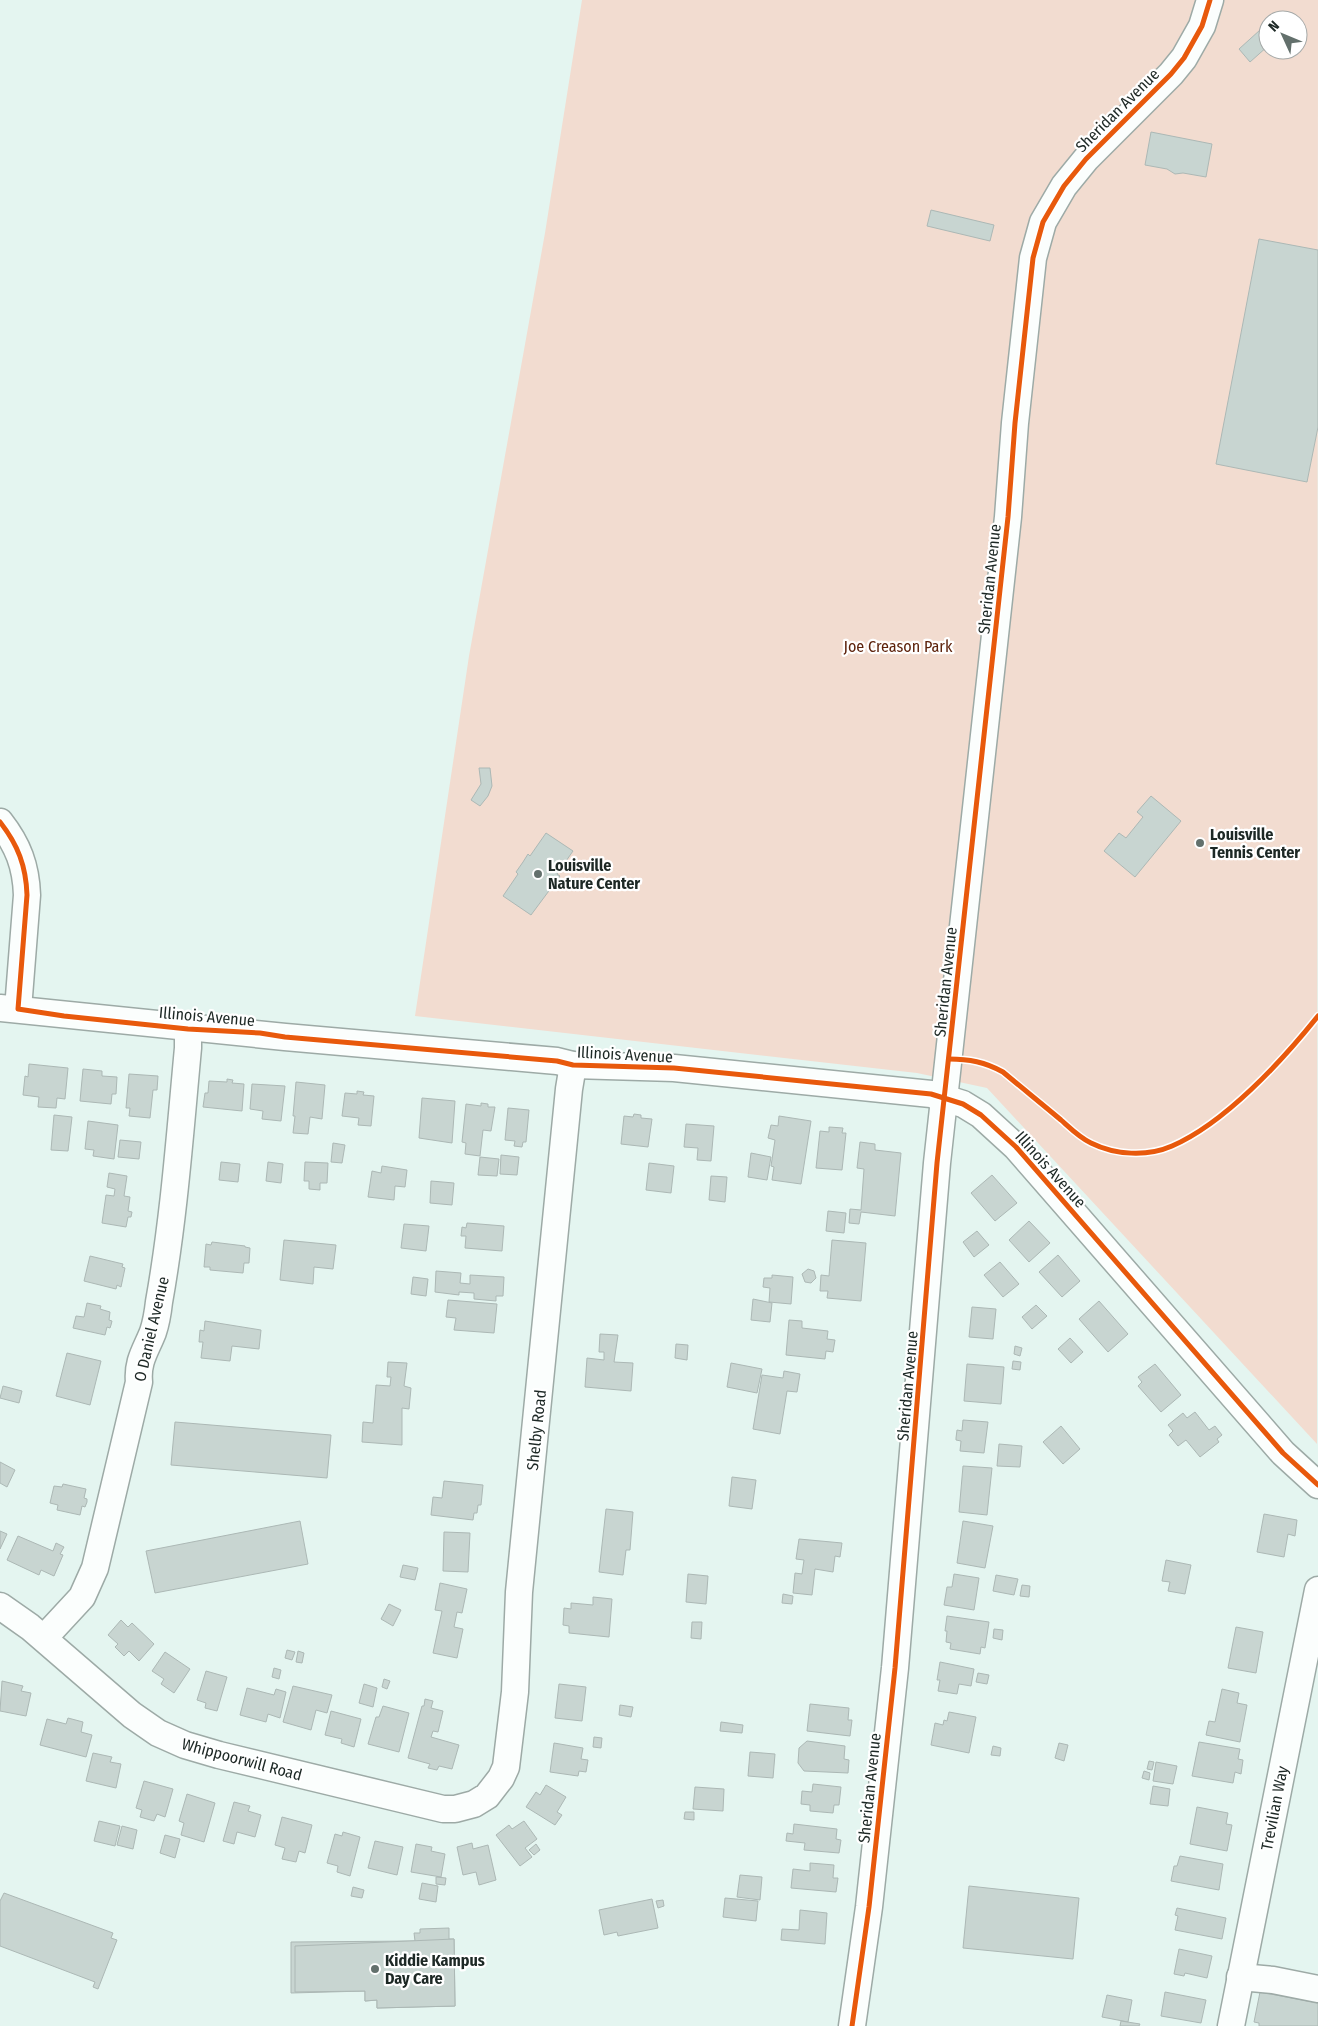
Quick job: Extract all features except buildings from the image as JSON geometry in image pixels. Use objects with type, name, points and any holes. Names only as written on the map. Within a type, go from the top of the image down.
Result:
[{"type":"street","name":"Sheridan Avenue","points":[[852,2026],[869,1907],[895,1668],[937,1163],[1008,517],[1032,258],[1043,222],[1064,186],[1086,160],[1171,74],[1184,58],[1202,26],[1210,0]]},
{"type":"street","name":"Illinois Avenue","points":[[0,822],[16,845],[23,860],[27,895],[9,1009],[188,1029],[260,1033],[285,1037],[573,1064],[674,1068],[894,1089],[931,1094],[963,1104],[982,1115],[1016,1147],[1284,1453],[1318,1485]]},
{"type":"street","name":"O Daniel Avenue","points":[[44,1638],[82,1597],[95,1568],[139,1382],[138,1373],[143,1350],[153,1332],[168,1242],[188,1048],[188,1029]]},
{"type":"street","name":"Shelby Road","points":[[492,1791],[506,1767],[515,1692],[519,1592],[573,1064]]},
{"type":"street","name":"Trevilian Way","points":[[1231,2026],[1318,1590]]},
{"type":"street","name":"Whippoorwill Road","points":[[0,1606],[44,1638],[132,1714],[158,1732],[184,1745],[237,1760],[442,1809],[455,1809],[474,1804],[492,1791]]},
{"type":"street","points":[[1240,1977],[1273,1980],[1318,1989]]},
{"type":"green space","name":"Joe Creason Park","points":[[582,0],[1318,0],[1317,1444],[987,1088],[917,1073],[415,1016],[469,656],[545,233]]},
{"type":"cycle path","points":[[852,2026],[869,1907],[895,1668],[937,1163],[1008,517],[1015,423],[1033,258],[1043,222],[1064,186],[1086,159],[1171,74],[1184,58],[1202,26],[1210,0]]},
{"type":"cycle path","points":[[0,822],[12,839],[20,856],[26,884],[27,895],[18,1009],[64,1016],[188,1029],[260,1033],[285,1037],[557,1061],[573,1065],[674,1068],[931,1094],[963,1104],[981,1115],[1016,1147],[1283,1453],[1318,1485]]},
{"type":"cycle path","points":[[949,1059],[977,1062],[1003,1072],[1075,1133],[1091,1143],[1121,1152],[1152,1152],[1162,1150],[1192,1136],[1232,1107],[1270,1071],[1318,1016]]},
{"type":"place","name":"Louisville Tennis Center","points":[[1200,843]]},
{"type":"place","name":"Louisville Nature Center","points":[[538,874]]},
{"type":"place","name":"Kiddie Kampus Day Care","points":[[375,1969]]}]
